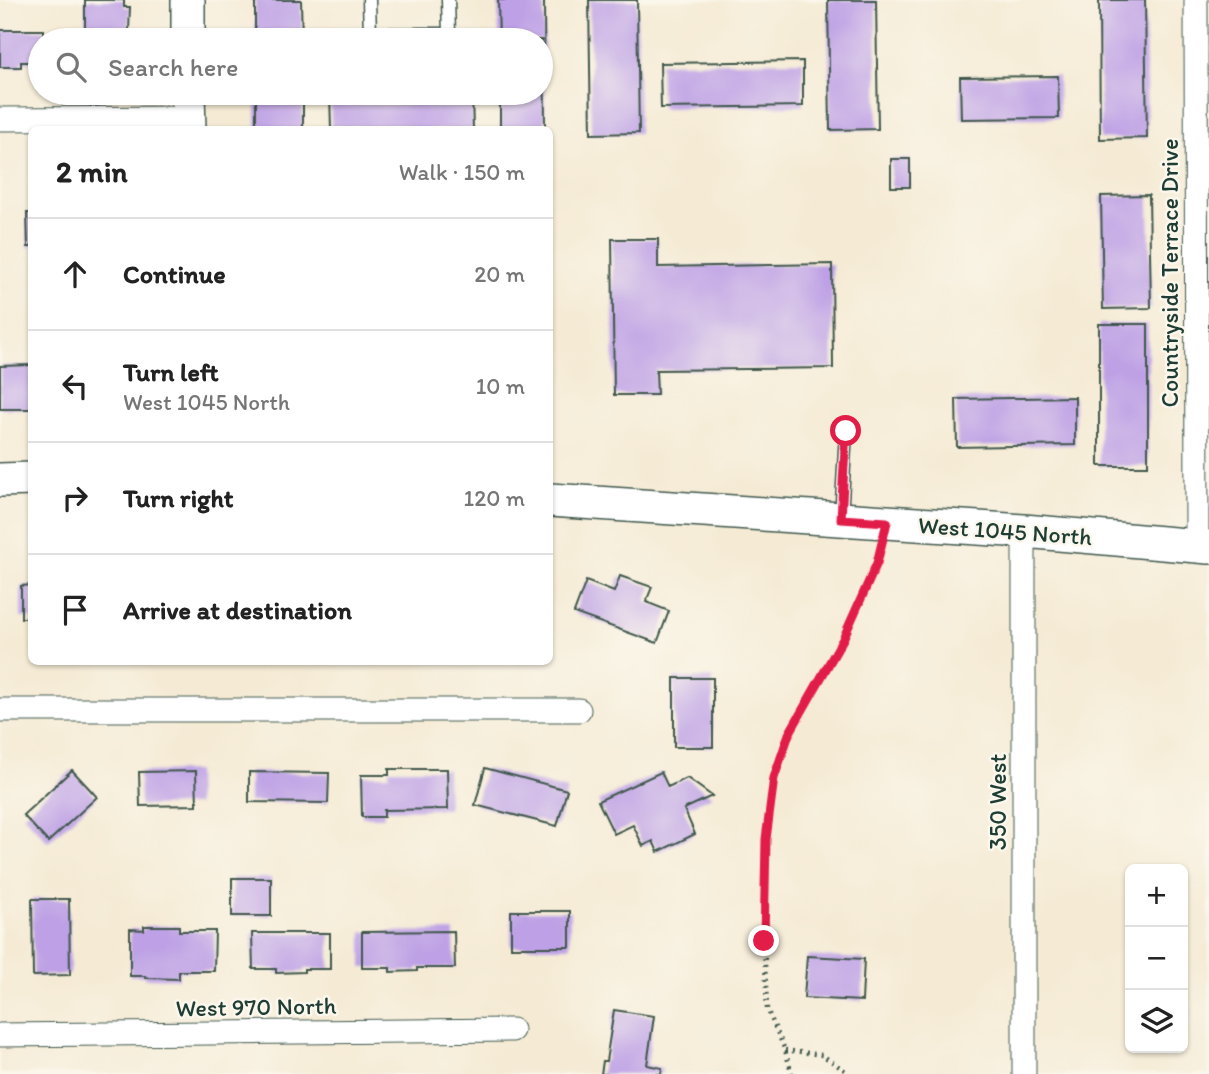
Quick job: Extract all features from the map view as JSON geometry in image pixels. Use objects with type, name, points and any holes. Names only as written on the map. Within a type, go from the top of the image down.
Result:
[{"type":"main road","points":[[188,0],[188,28]]},
{"type":"main road","points":[[0,480],[28,479]]},
{"type":"main road","name":"West 1045 North","points":[[553,500],[1024,531],[1203,547]]},
{"type":"street","name":"Countryside Terrace Drive","points":[[1196,0],[1203,547]]},
{"type":"street","points":[[0,119],[189,113]]},
{"type":"street","name":"350 West","points":[[1024,531],[1024,1074]]},
{"type":"street","points":[[0,710],[579,710]]},
{"type":"street","name":"West 970 North","points":[[0,1035],[512,1030]]},
{"type":"lane","points":[[369,0],[369,28]]},
{"type":"lane","points":[[448,0],[449,28]]},
{"type":"lane","points":[[841,519],[846,431]]},
{"type":"path","points":[[792,1074],[767,1009],[764,941],[766,839],[774,778],[789,734],[843,639],[872,575],[887,522]]},
{"type":"path","points":[[785,1050],[822,1055],[847,1072],[846,1074]]},
{"type":"building","points":[[85,0],[124,0],[124,7],[130,7],[129,28],[85,28]]},
{"type":"building","points":[[255,0],[301,0],[302,28],[255,28]]},
{"type":"building","points":[[498,0],[544,0],[544,28],[499,28]]},
{"type":"building","points":[[589,0],[637,0],[639,133],[591,134]]},
{"type":"building","points":[[828,0],[876,0],[878,129],[830,130]]},
{"type":"building","points":[[1099,0],[1145,0],[1147,138],[1100,139]]},
{"type":"building","points":[[0,30],[28,30],[28,62],[21,62],[21,67],[0,67]]},
{"type":"building","points":[[803,61],[803,106],[661,108],[660,63]]},
{"type":"building","points":[[1058,76],[1059,118],[961,119],[960,77]]},
{"type":"building","points":[[256,105],[303,105],[303,126],[256,126]]},
{"type":"building","points":[[330,105],[472,105],[473,126],[331,126]]},
{"type":"building","points":[[500,105],[545,105],[545,126],[500,126]]},
{"type":"building","points":[[891,159],[910,159],[910,187],[891,187]]},
{"type":"building","points":[[1149,195],[1151,308],[1103,309],[1101,196]]},
{"type":"building","points":[[612,239],[658,239],[658,267],[832,264],[833,368],[656,370],[657,395],[614,395]]},
{"type":"building","points":[[1099,324],[1148,324],[1148,466],[1099,466]]},
{"type":"building","points":[[28,365],[28,409],[0,409],[0,366]]},
{"type":"building","points":[[1075,397],[1075,445],[957,447],[956,399]]},
{"type":"building","points":[[620,576],[652,587],[646,602],[669,611],[657,643],[574,613],[586,581],[614,592]]},
{"type":"building","points":[[28,585],[28,618],[21,618],[21,586]]},
{"type":"building","points":[[674,678],[713,678],[713,747],[674,747]]},
{"type":"building","points":[[485,768],[567,790],[557,826],[475,805]]},
{"type":"building","points":[[389,769],[447,769],[448,809],[384,810],[384,817],[362,817],[361,775],[389,775]]},
{"type":"building","points":[[72,770],[97,797],[48,842],[23,815]]},
{"type":"building","points":[[196,771],[197,805],[140,806],[139,772]]},
{"type":"building","points":[[249,772],[329,773],[328,803],[249,802]]},
{"type":"building","points":[[661,772],[668,787],[687,778],[712,796],[684,809],[695,834],[658,852],[653,841],[643,846],[633,825],[614,834],[598,801]]},
{"type":"building","points":[[232,878],[271,878],[271,916],[232,916]]},
{"type":"building","points":[[32,899],[69,899],[70,975],[33,976]]},
{"type":"building","points":[[511,911],[570,911],[570,947],[511,947]]},
{"type":"building","points":[[144,926],[179,926],[179,931],[215,931],[214,971],[179,971],[179,979],[130,976],[130,929],[144,930]]},
{"type":"building","points":[[454,931],[455,968],[417,968],[417,971],[390,972],[390,968],[362,968],[362,932]]},
{"type":"building","points":[[252,933],[330,933],[330,969],[276,973],[276,969],[253,969]]},
{"type":"building","points":[[807,956],[864,959],[862,1001],[804,998]]},
{"type":"building","points":[[614,1010],[654,1016],[647,1065],[662,1068],[661,1074],[601,1074],[603,1061],[606,1061]]},
{"type":"route","points":[[764,941],[766,839],[774,778],[789,734],[843,639],[877,563],[887,522],[841,519],[846,431]]}]
